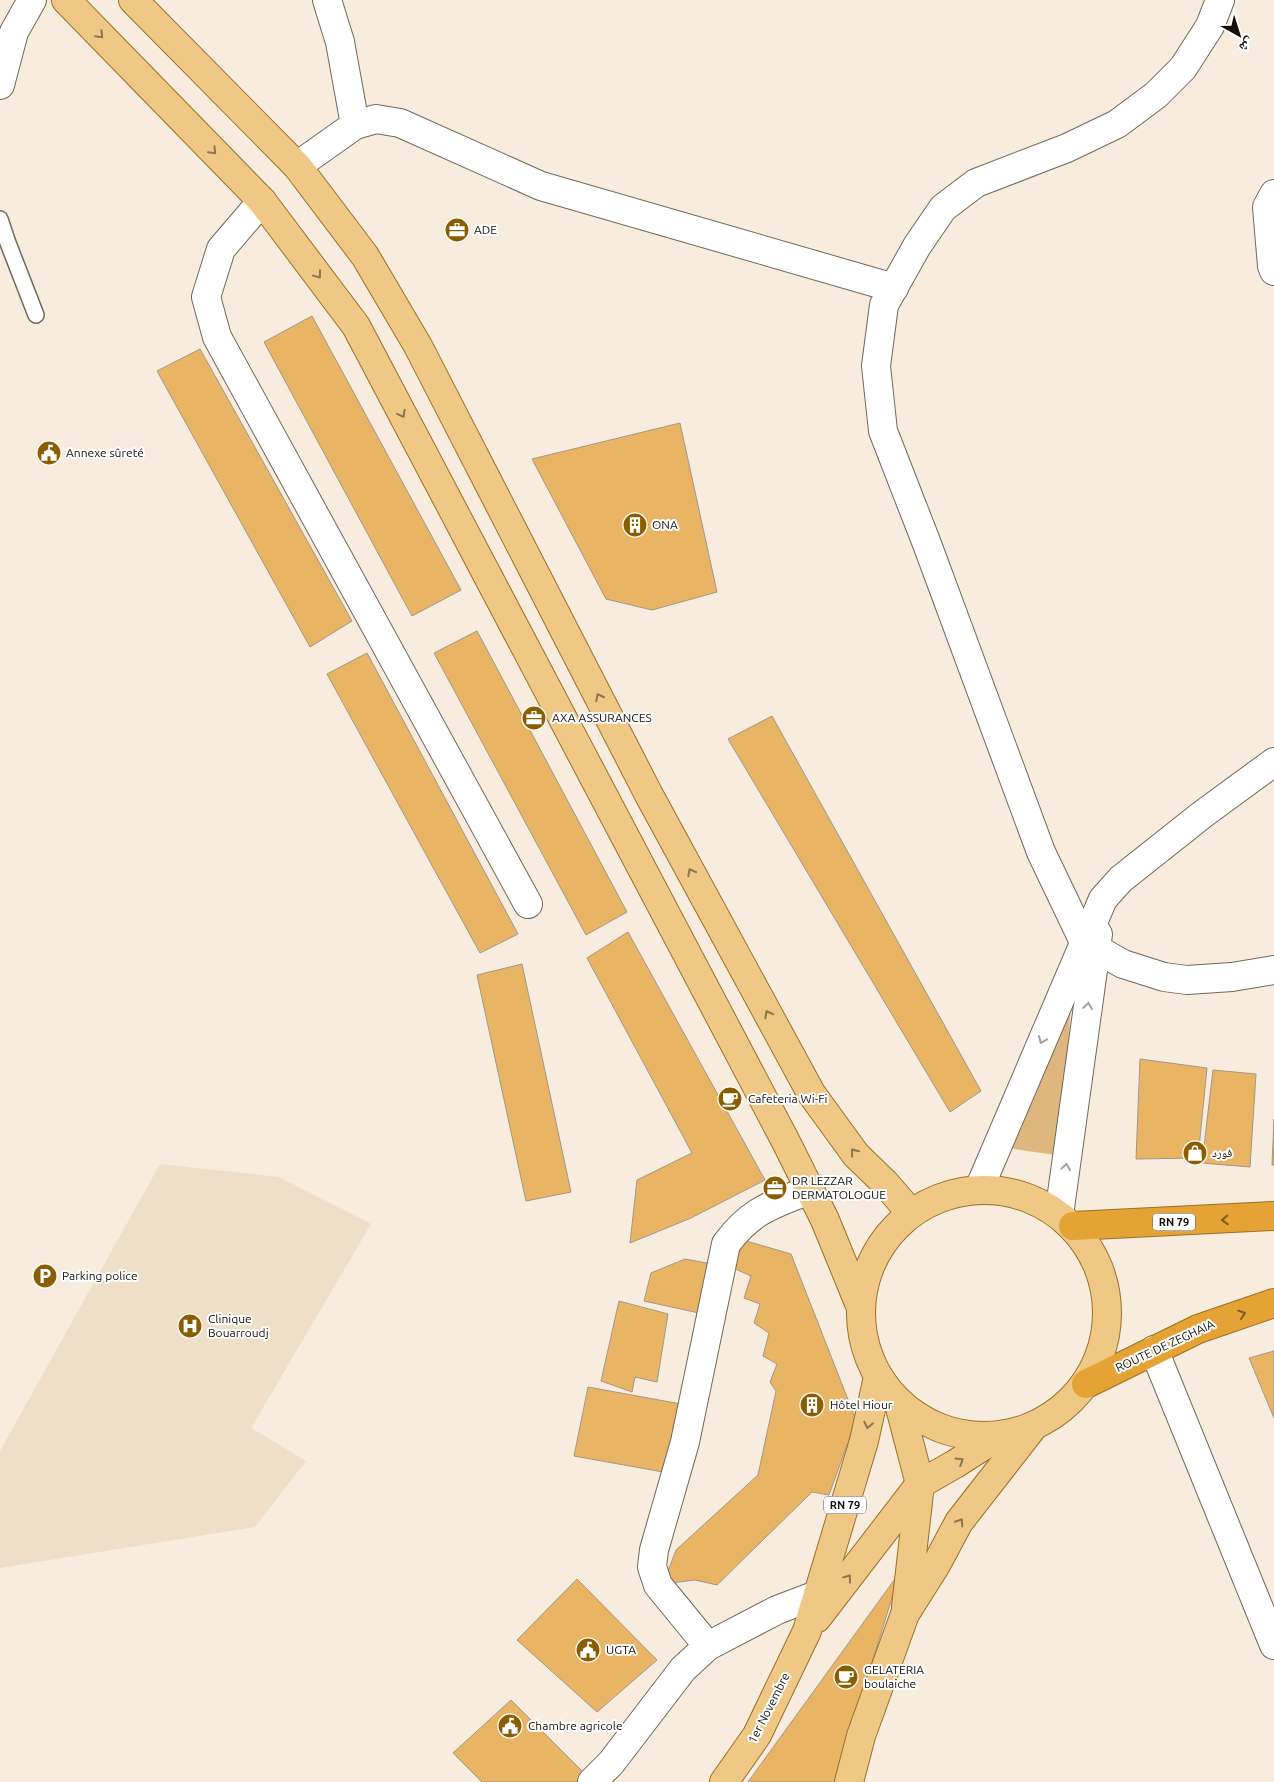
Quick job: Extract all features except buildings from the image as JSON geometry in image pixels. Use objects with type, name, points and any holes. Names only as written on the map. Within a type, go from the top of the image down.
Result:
[{"type":"highway","name":"RN 79","points":[[1066,1220],[1274,1216]]},
{"type":"highway","name":"ROUTE DE ZEGHAIA","points":[[1086,1384],[1198,1328],[1274,1303]]},
{"type":"main road","points":[[66,0],[262,201],[356,326],[776,1122],[825,1220],[860,1308],[864,1345],[878,1377],[899,1404],[929,1424],[963,1435],[999,1436],[1033,1427],[1063,1409],[1086,1384],[1102,1353],[1108,1320],[1106,1286],[1094,1253],[1066,1220],[1046,1205],[1014,1192],[979,1189],[944,1196],[911,1213],[885,1239],[867,1272],[860,1308]]},
{"type":"main road","points":[[133,0],[297,166],[365,256],[418,346],[645,786],[811,1093],[856,1155],[885,1183],[911,1213]]},
{"type":"main road","name":"RN 79","points":[[807,1631],[864,1441],[878,1377]]},
{"type":"main road","points":[[899,1404],[920,1484],[905,1614]]},
{"type":"main road","points":[[849,1782],[861,1736],[905,1614],[936,1565],[959,1522],[1033,1427]]},
{"type":"main road","points":[[920,1484],[999,1436]]},
{"type":"main road","name":"RN 79","points":[[807,1631],[920,1484]]},
{"type":"main road","name":"1er Novembre","points":[[724,1782],[757,1735],[807,1631]]},
{"type":"street","points":[[0,85],[14,32],[32,0]]},
{"type":"street","points":[[327,0],[340,42],[355,125]]},
{"type":"street","points":[[1066,1220],[1090,946],[1042,852],[883,431],[876,366],[884,305],[917,246],[944,208],[976,183],[1067,148],[1100,132],[1116,124],[1156,95],[1183,68],[1210,26],[1220,0]]},
{"type":"street","points":[[297,166],[355,125],[376,119],[400,123],[541,186],[894,288]]},
{"type":"street","points":[[1274,194],[1267,207],[1274,271]]},
{"type":"street","points":[[262,201],[221,249],[206,297],[217,337],[528,904]]},
{"type":"street","points":[[979,1189],[1090,946],[1103,899],[1121,879],[1203,814],[1274,762]]},
{"type":"street","points":[[1090,946],[1123,964],[1164,977],[1187,980],[1232,977],[1274,970]]},
{"type":"street","points":[[708,1646],[658,1585],[652,1567],[654,1550],[685,1442],[726,1244],[749,1219],[766,1207],[809,1190]]},
{"type":"street","points":[[1154,1350],[1274,1644]]},
{"type":"street","points":[[592,1782],[611,1763],[684,1669],[708,1646],[777,1610],[819,1594]]},
{"type":"lane","points":[[0,219],[36,315]]},
{"type":"shaded area","points":[[1072,982],[1062,1156],[1001,1147]]},
{"type":"shaded area","name":"Clinique Bouarroudj","points":[[160,1164],[279,1177],[371,1224],[251,1428],[306,1461],[255,1527],[0,1568],[0,1451]]},
{"type":"place","name":"ADE","points":[[457,230]]},
{"type":"place","name":"Annexe sûreté","points":[[49,453]]},
{"type":"place","name":"ONA","points":[[635,525]]},
{"type":"place","name":"AXA ASSURANCES","points":[[534,718]]},
{"type":"place","name":"Cafeteria Wi-Fi","points":[[730,1099]]},
{"type":"place","name":"فورد","points":[[1195,1153]]},
{"type":"place","name":"DR LEZZAR DERMATOLOGUE","points":[[775,1188]]},
{"type":"place","name":"Parking police","points":[[45,1276]]},
{"type":"place","name":"Clinique Bouarroudj","points":[[190,1326]]},
{"type":"place","name":"Hôtel Hiour","points":[[812,1405]]},
{"type":"place","name":"UGTA","points":[[588,1650]]},
{"type":"place","name":"GELATERIA boulaiche","points":[[846,1677]]},
{"type":"place","name":"Chambre agricole","points":[[510,1726]]}]
